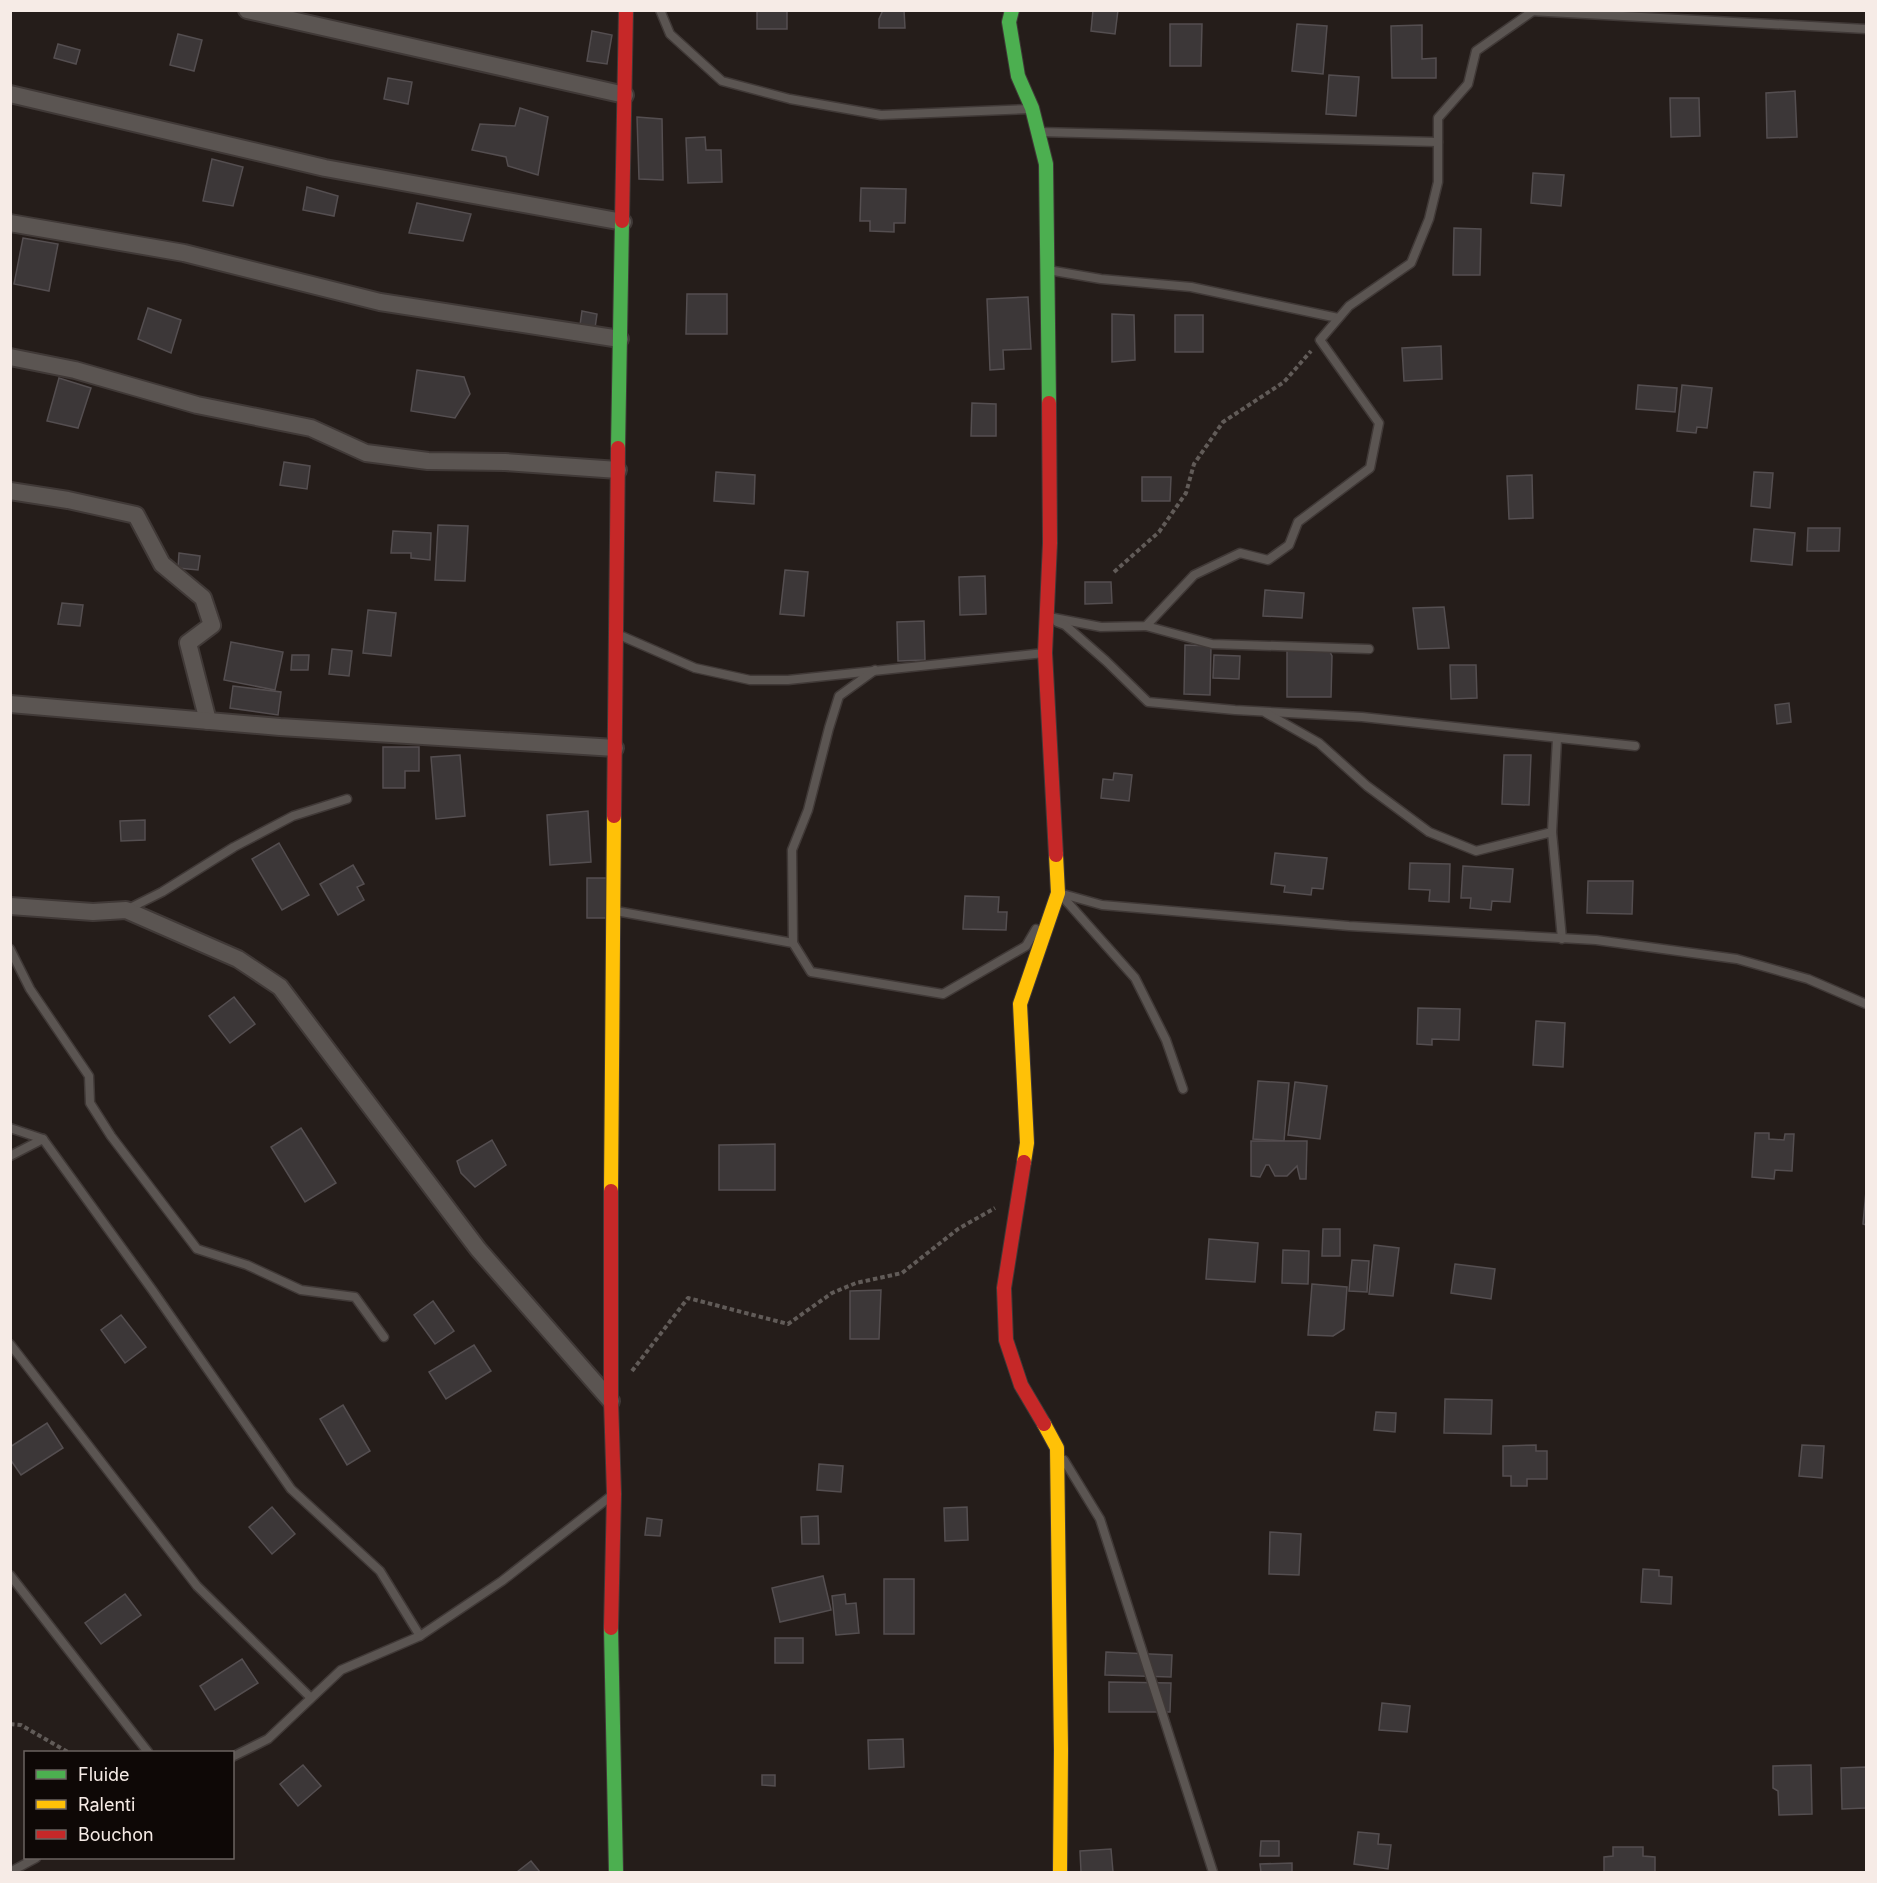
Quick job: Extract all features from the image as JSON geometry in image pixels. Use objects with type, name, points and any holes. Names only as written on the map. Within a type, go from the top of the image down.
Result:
[{"type":"street","points":[[247,10],[625,95]]},
{"type":"street","points":[[616,1872],[610,1596],[614,1494],[610,1401],[618,470],[627,10]]},
{"type":"street","points":[[1012,10],[1009,22],[1018,76],[1032,108],[1046,164],[1050,543],[1045,653],[1058,893],[1020,1004],[1027,1143],[1004,1288],[1006,1340],[1021,1385],[1057,1448],[1061,1750],[1060,1872]]},
{"type":"street","points":[[10,94],[326,168],[623,222]]},
{"type":"street","points":[[10,223],[184,253],[380,302],[620,339]]},
{"type":"street","points":[[10,357],[75,370],[197,405],[311,428],[366,453],[428,461],[505,462],[618,470]]},
{"type":"street","points":[[10,491],[68,500],[136,515],[162,564],[203,598],[212,625],[188,643],[208,721]]},
{"type":"street","points":[[10,704],[208,721],[615,748]]},
{"type":"street","points":[[10,906],[93,912],[126,910],[238,959],[280,987],[478,1249],[610,1401]]},
{"type":"lane","points":[[660,10],[670,34],[722,81],[790,99],[881,115],[1032,108]]},
{"type":"lane","points":[[1526,10],[1866,29]]},
{"type":"lane","points":[[1146,626],[1194,575],[1240,553],[1268,560],[1289,545],[1298,522],[1370,468],[1379,423],[1320,340],[1348,306],[1411,263],[1430,219],[1438,182],[1438,118],[1468,84],[1476,51],[1533,11]]},
{"type":"lane","points":[[1038,132],[1438,142]]},
{"type":"lane","points":[[1048,270],[1101,279],[1191,287],[1338,318]]},
{"type":"lane","points":[[1046,617],[1101,627],[1146,626],[1212,644],[1369,649]]},
{"type":"lane","points":[[1046,617],[1065,626],[1106,661],[1148,702],[1263,712],[1362,717],[1635,746]]},
{"type":"lane","points":[[617,634],[695,668],[750,680],[788,680],[1045,653]]},
{"type":"lane","points":[[875,670],[839,696],[808,810],[792,850],[793,943],[811,972],[943,994],[1026,946],[1058,893]]},
{"type":"lane","points":[[1263,712],[1319,743],[1367,786],[1429,832],[1476,851],[1552,832]]},
{"type":"lane","points":[[1557,739],[1552,832],[1562,939]]},
{"type":"lane","points":[[126,910],[162,892],[234,847],[293,816],[347,799]]},
{"type":"lane","points":[[1058,893],[1113,906],[1349,926],[1596,940],[1737,959],[1808,979],[1866,1004]]},
{"type":"lane","points":[[1058,893],[1135,978],[1166,1040],[1183,1089]]},
{"type":"lane","points":[[613,910],[793,943]]},
{"type":"lane","points":[[10,949],[30,989],[89,1076],[90,1103],[111,1136],[197,1249],[248,1265],[301,1290],[356,1297],[384,1337]]},
{"type":"lane","points":[[10,1128],[43,1139],[153,1291],[291,1489],[380,1571],[420,1636]]},
{"type":"lane","points":[[10,1156],[43,1139]]},
{"type":"lane","points":[[10,1344],[197,1586],[311,1698]]},
{"type":"lane","points":[[1057,1448],[1100,1519],[1213,1872]]},
{"type":"lane","points":[[234,1756],[268,1739],[341,1670],[420,1636],[502,1581],[614,1494]]},
{"type":"lane","points":[[10,1575],[147,1751]]},
{"type":"lane","points":[[10,1872],[33,1859]]},
{"type":"path","points":[[1114,572],[1159,532],[1186,493],[1194,464],[1223,422],[1284,382],[1320,340]]},
{"type":"path","points":[[631,1372],[688,1298],[788,1324],[840,1290],[856,1283],[902,1273],[958,1229],[1019,1194]]},
{"type":"path","points":[[10,1724],[21,1725],[66,1751]]},
{"type":"building","points":[[757,10],[787,10],[787,29],[757,29]]},
{"type":"building","points":[[883,10],[904,10],[905,28],[879,28],[879,19]]},
{"type":"building","points":[[1093,10],[1118,10],[1115,34],[1091,31]]},
{"type":"building","points":[[1170,24],[1202,24],[1201,66],[1170,66]]},
{"type":"building","points":[[1297,24],[1327,26],[1323,74],[1292,71]]},
{"type":"building","points":[[1422,25],[1422,59],[1436,58],[1436,78],[1392,78],[1391,26]]},
{"type":"building","points":[[592,31],[612,35],[607,64],[587,61]]},
{"type":"building","points":[[178,34],[202,40],[194,71],[170,65]]},
{"type":"building","points":[[58,44],[80,50],[76,64],[54,58]]},
{"type":"building","points":[[1329,75],[1359,77],[1356,116],[1326,114]]},
{"type":"building","points":[[388,78],[412,82],[408,104],[384,99]]},
{"type":"building","points":[[1795,91],[1797,137],[1767,138],[1766,93]]},
{"type":"building","points":[[1670,98],[1699,98],[1700,136],[1671,137]]},
{"type":"building","points":[[520,108],[548,117],[538,175],[508,166],[506,157],[472,150],[480,124],[515,126]]},
{"type":"building","points":[[637,117],[662,119],[663,180],[639,179]]},
{"type":"building","points":[[705,137],[706,150],[721,150],[722,182],[688,183],[686,138]]},
{"type":"building","points":[[212,159],[243,167],[233,206],[203,201]]},
{"type":"building","points":[[1533,173],[1564,175],[1561,206],[1531,203]]},
{"type":"building","points":[[307,187],[338,196],[334,216],[303,210]]},
{"type":"building","points":[[861,188],[906,189],[905,223],[894,223],[894,232],[870,231],[870,221],[860,221]]},
{"type":"building","points":[[417,203],[471,214],[463,241],[409,233]]},
{"type":"building","points":[[1454,228],[1481,229],[1480,275],[1453,275]]},
{"type":"building","points":[[23,238],[58,244],[49,291],[14,284]]},
{"type":"building","points":[[687,294],[727,294],[727,334],[686,334]]},
{"type":"building","points":[[1028,297],[1031,349],[1003,350],[1004,369],[990,370],[987,299]]},
{"type":"building","points":[[148,308],[181,320],[171,353],[138,339]]},
{"type":"building","points":[[582,311],[597,314],[595,328],[580,325]]},
{"type":"building","points":[[1112,314],[1134,315],[1135,360],[1112,362]]},
{"type":"building","points":[[1175,315],[1203,315],[1203,352],[1175,352]]},
{"type":"building","points":[[1441,346],[1442,379],[1404,381],[1402,348]]},
{"type":"building","points":[[417,370],[464,377],[470,394],[455,418],[411,411]]},
{"type":"building","points":[[59,378],[91,388],[78,428],[47,421]]},
{"type":"building","points":[[1638,385],[1677,388],[1675,412],[1636,409]]},
{"type":"building","points":[[1682,385],[1712,388],[1707,428],[1697,427],[1696,433],[1677,431]]},
{"type":"building","points":[[972,403],[996,404],[996,436],[971,436]]},
{"type":"building","points":[[284,462],[310,466],[307,489],[280,485]]},
{"type":"building","points":[[716,472],[755,475],[754,504],[714,501]]},
{"type":"building","points":[[1754,472],[1773,473],[1770,508],[1751,506]]},
{"type":"building","points":[[1532,475],[1533,518],[1509,519],[1507,476]]},
{"type":"building","points":[[1142,477],[1171,477],[1170,501],[1142,501]]},
{"type":"building","points":[[438,525],[468,526],[465,581],[435,580]]},
{"type":"building","points":[[1808,528],[1840,528],[1839,551],[1807,551]]},
{"type":"building","points":[[1754,529],[1795,533],[1792,565],[1751,561]]},
{"type":"building","points":[[393,531],[431,533],[430,560],[411,558],[411,553],[391,553]]},
{"type":"building","points":[[179,553],[200,556],[198,570],[178,568]]},
{"type":"building","points":[[785,570],[808,572],[804,616],[780,614]]},
{"type":"building","points":[[985,576],[986,614],[960,615],[959,577]]},
{"type":"building","points":[[1085,582],[1111,582],[1112,603],[1085,604]]},
{"type":"building","points":[[1265,590],[1304,593],[1302,618],[1263,616]]},
{"type":"building","points":[[62,603],[83,605],[80,626],[58,624]]},
{"type":"building","points":[[1444,607],[1449,648],[1418,649],[1413,608]]},
{"type":"building","points":[[368,610],[396,613],[391,656],[363,653]]},
{"type":"building","points":[[924,621],[925,660],[898,661],[897,622]]},
{"type":"building","points":[[231,642],[283,652],[275,690],[224,680]]},
{"type":"building","points":[[1185,645],[1211,646],[1210,695],[1184,694]]},
{"type":"building","points":[[332,649],[352,651],[349,676],[329,674]]},
{"type":"building","points":[[1287,650],[1329,650],[1332,656],[1331,697],[1287,697]]},
{"type":"building","points":[[292,655],[309,655],[308,670],[291,670]]},
{"type":"building","points":[[1214,655],[1240,656],[1239,679],[1213,678]]},
{"type":"building","points":[[1450,665],[1476,665],[1477,698],[1451,699]]},
{"type":"building","points":[[233,686],[281,692],[278,715],[230,708]]},
{"type":"building","points":[[1789,703],[1791,722],[1777,724],[1775,705]]},
{"type":"building","points":[[383,747],[419,747],[419,771],[405,771],[405,788],[383,788]]},
{"type":"building","points":[[460,755],[465,816],[436,819],[431,757]]},
{"type":"building","points":[[1504,755],[1531,755],[1529,805],[1502,804]]},
{"type":"building","points":[[1114,773],[1132,775],[1129,801],[1101,798],[1103,779],[1113,780]]},
{"type":"building","points":[[588,811],[591,862],[550,865],[547,815]]},
{"type":"building","points":[[145,820],[145,840],[121,841],[120,821]]},
{"type":"building","points":[[279,843],[309,895],[282,910],[252,859]]},
{"type":"building","points":[[1275,853],[1327,858],[1323,889],[1312,888],[1311,895],[1284,892],[1285,886],[1271,884]]},
{"type":"building","points":[[1410,863],[1450,864],[1449,902],[1429,901],[1430,890],[1409,889]]},
{"type":"building","points":[[353,865],[364,884],[357,887],[364,900],[338,915],[320,884]]},
{"type":"building","points":[[1463,866],[1513,869],[1510,902],[1492,901],[1491,910],[1470,908],[1471,898],[1461,898]]},
{"type":"building","points":[[587,878],[610,878],[610,918],[587,918]]},
{"type":"building","points":[[1588,881],[1633,881],[1632,914],[1587,913]]},
{"type":"building","points":[[965,896],[999,897],[998,912],[1007,912],[1006,930],[963,929]]},
{"type":"building","points":[[234,997],[255,1024],[230,1043],[209,1016]]},
{"type":"building","points":[[1418,1008],[1460,1009],[1459,1040],[1432,1039],[1432,1045],[1417,1044]]},
{"type":"building","points":[[1536,1021],[1565,1023],[1563,1067],[1533,1065]]},
{"type":"building","points":[[1258,1081],[1289,1083],[1284,1141],[1253,1139]]},
{"type":"building","points":[[1295,1082],[1327,1086],[1320,1139],[1288,1135]]},
{"type":"building","points":[[301,1128],[336,1183],[305,1202],[271,1147]]},
{"type":"building","points":[[1755,1133],[1769,1133],[1769,1139],[1784,1140],[1785,1134],[1794,1134],[1792,1171],[1775,1170],[1774,1179],[1752,1177]]},
{"type":"building","points":[[492,1140],[506,1165],[475,1187],[461,1173],[457,1161]]},
{"type":"building","points":[[1251,1141],[1307,1141],[1306,1179],[1300,1179],[1297,1166],[1287,1176],[1275,1176],[1269,1165],[1266,1165],[1260,1177],[1251,1176]]},
{"type":"building","points":[[775,1144],[775,1190],[719,1190],[719,1145]]},
{"type":"building","points":[[1866,1191],[1866,1225],[1863,1224]]},
{"type":"building","points":[[1323,1229],[1340,1229],[1340,1256],[1322,1256]]},
{"type":"building","points":[[1209,1239],[1258,1243],[1255,1282],[1206,1279]]},
{"type":"building","points":[[1374,1245],[1399,1248],[1393,1296],[1369,1294]]},
{"type":"building","points":[[1283,1250],[1309,1251],[1308,1284],[1282,1283]]},
{"type":"building","points":[[1352,1260],[1369,1261],[1367,1292],[1349,1291]]},
{"type":"building","points":[[1455,1264],[1495,1269],[1491,1299],[1451,1293]]},
{"type":"building","points":[[1312,1284],[1347,1287],[1344,1329],[1333,1336],[1308,1335]]},
{"type":"building","points":[[881,1290],[879,1339],[850,1339],[850,1291]]},
{"type":"building","points":[[433,1301],[454,1331],[435,1344],[414,1315]]},
{"type":"building","points":[[121,1315],[146,1347],[125,1363],[101,1330]]},
{"type":"building","points":[[474,1345],[491,1371],[446,1399],[429,1372]]},
{"type":"building","points":[[1445,1399],[1492,1400],[1491,1434],[1444,1433]]},
{"type":"building","points":[[343,1405],[370,1451],[347,1465],[320,1419]]},
{"type":"building","points":[[1376,1412],[1396,1413],[1395,1432],[1374,1430]]},
{"type":"building","points":[[47,1423],[63,1448],[21,1475],[10,1459],[10,1447]]},
{"type":"building","points":[[1536,1445],[1536,1451],[1547,1451],[1547,1479],[1527,1479],[1527,1486],[1511,1486],[1511,1476],[1503,1476],[1503,1446]]},
{"type":"building","points":[[1802,1445],[1824,1446],[1822,1478],[1799,1476]]},
{"type":"building","points":[[819,1464],[843,1466],[841,1492],[817,1490]]},
{"type":"building","points":[[272,1507],[295,1534],[272,1554],[249,1527]]},
{"type":"building","points":[[967,1507],[968,1540],[945,1541],[944,1508]]},
{"type":"building","points":[[818,1516],[819,1544],[802,1544],[801,1517]]},
{"type":"building","points":[[647,1518],[662,1520],[660,1536],[645,1535]]},
{"type":"building","points":[[1270,1532],[1301,1534],[1299,1575],[1269,1574]]},
{"type":"building","points":[[1643,1569],[1659,1570],[1659,1576],[1672,1577],[1671,1604],[1641,1602]]},
{"type":"building","points":[[823,1576],[831,1610],[780,1622],[772,1588]]},
{"type":"building","points":[[884,1579],[914,1579],[914,1634],[884,1634]]},
{"type":"building","points":[[125,1594],[141,1615],[101,1644],[85,1623]]},
{"type":"building","points":[[845,1594],[846,1604],[856,1603],[859,1633],[836,1635],[832,1596]]},
{"type":"building","points":[[775,1638],[803,1638],[803,1663],[775,1663]]},
{"type":"building","points":[[1106,1652],[1172,1655],[1171,1677],[1105,1675]]},
{"type":"building","points":[[242,1659],[258,1683],[215,1710],[200,1686]]},
{"type":"building","points":[[1109,1682],[1171,1683],[1170,1712],[1109,1712]]},
{"type":"building","points":[[1382,1703],[1410,1706],[1407,1732],[1379,1730]]},
{"type":"building","points":[[903,1739],[904,1767],[869,1769],[868,1740]]},
{"type":"building","points":[[303,1765],[321,1786],[298,1806],[280,1784]]},
{"type":"building","points":[[1811,1765],[1812,1814],[1779,1815],[1778,1791],[1773,1788],[1773,1766]]},
{"type":"building","points":[[1866,1767],[1866,1808],[1842,1809],[1841,1768]]},
{"type":"building","points":[[762,1775],[775,1775],[775,1786],[762,1785]]},
{"type":"building","points":[[1358,1832],[1379,1834],[1378,1844],[1391,1845],[1388,1869],[1354,1864]]},
{"type":"building","points":[[1261,1841],[1279,1841],[1279,1856],[1260,1856]]},
{"type":"building","points":[[1613,1847],[1643,1847],[1643,1856],[1655,1857],[1655,1872],[1604,1872],[1604,1857],[1613,1856]]},
{"type":"building","points":[[1111,1849],[1113,1872],[1081,1872],[1080,1851]]},
{"type":"building","points":[[531,1861],[540,1872],[517,1872]]},
{"type":"building","points":[[1292,1863],[1292,1872],[1261,1872],[1260,1864]]},
{"type":"traffic: fast","points":[[1012,10],[1009,22],[1018,76],[1032,108],[1046,164],[1049,403]]},
{"type":"traffic: fast","points":[[618,448],[622,221]]},
{"type":"traffic: fast","points":[[611,1628],[616,1872]]},
{"type":"traffic: slow","points":[[611,1191],[614,816]]},
{"type":"traffic: slow","points":[[1024,1162],[1027,1143],[1020,1004],[1058,893],[1056,855]]},
{"type":"traffic: slow","points":[[1044,1424],[1057,1448],[1061,1750],[1060,1872]]},
{"type":"traffic: jam","points":[[622,221],[626,10]]},
{"type":"traffic: jam","points":[[1049,403],[1050,543],[1045,653],[1056,855]]},
{"type":"traffic: jam","points":[[614,816],[618,448]]},
{"type":"traffic: jam","points":[[1024,1162],[1004,1288],[1006,1340],[1021,1385],[1044,1424]]},
{"type":"traffic: jam","points":[[611,1191],[611,1401],[614,1494],[611,1628]]}]
